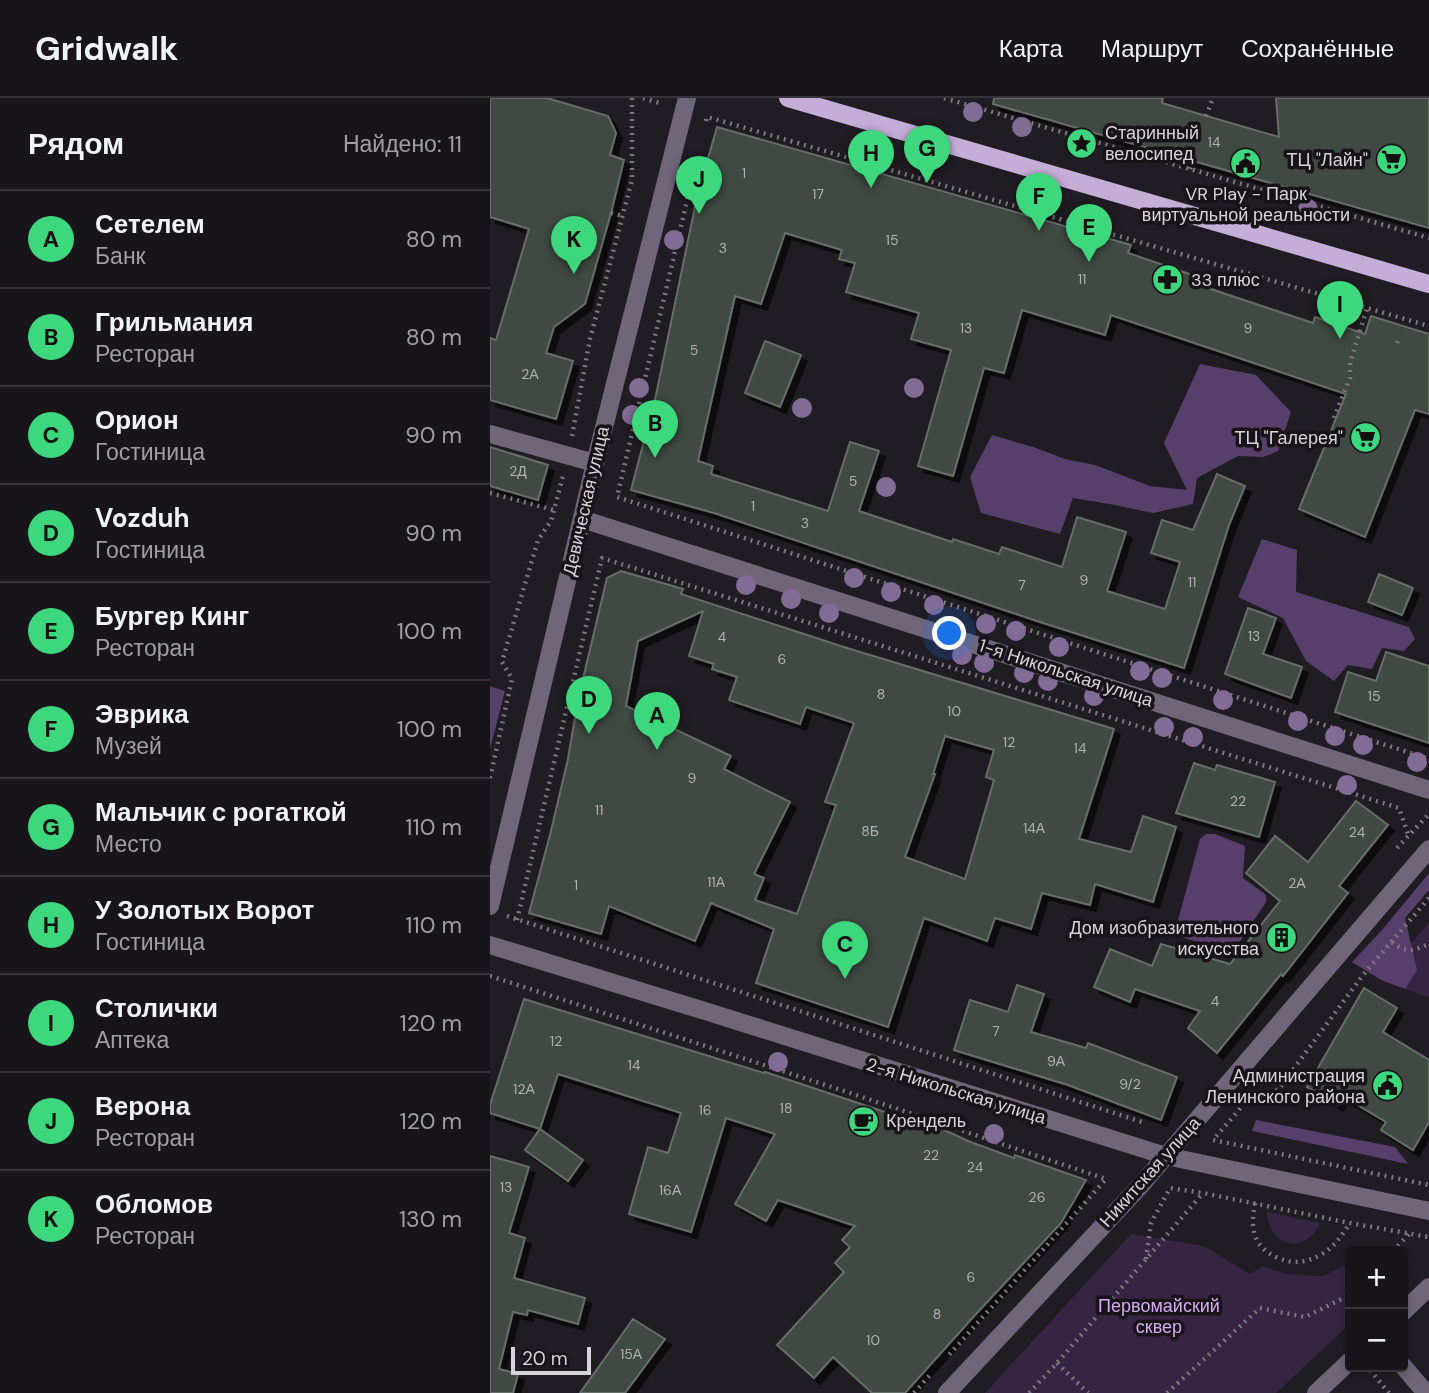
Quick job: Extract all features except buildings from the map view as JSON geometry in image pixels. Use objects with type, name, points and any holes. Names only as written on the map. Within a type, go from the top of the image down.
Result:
[{"type":"main road","points":[[788,98],[1429,284]]},
{"type":"street","name":"Девическая улица","points":[[490,906],[595,463],[687,98]]},
{"type":"street","points":[[490,434],[595,463]]},
{"type":"street","name":"1-я Никольская улица","points":[[582,519],[1429,790]]},
{"type":"street","name":"Никитская улица","points":[[947,1393],[1166,1156],[1429,849]]},
{"type":"street","name":"2-я Никольская улица","points":[[490,945],[1166,1156],[1429,1211]]},
{"type":"street","points":[[1406,1309],[1429,1287]]},
{"type":"street","points":[[1316,1393],[1345,1366]]},
{"type":"street","points":[[1408,1372],[1426,1393]]},
{"type":"path","points":[[643,98],[663,105]]},
{"type":"path","points":[[944,98],[1429,238]]},
{"type":"path","points":[[1206,116],[1213,98]]},
{"type":"path","points":[[704,131],[707,117],[1429,326]]},
{"type":"path","points":[[1104,144],[1107,137]]},
{"type":"path","points":[[1190,169],[1193,161]]},
{"type":"path","points":[[694,172],[617,497],[1429,759]]},
{"type":"path","points":[[611,213],[623,216]]},
{"type":"path","points":[[1334,418],[1350,378],[1350,363],[1367,308]]},
{"type":"path","points":[[1402,326],[1404,319]]},
{"type":"path","points":[[490,492],[554,510]]},
{"type":"path","points":[[1147,1124],[517,920],[602,558],[1399,808],[1408,834]]},
{"type":"path","points":[[1391,855],[1429,814]]},
{"type":"path","points":[[1429,898],[1363,975],[1278,1090],[1245,1103],[1213,1140],[1429,1185]]},
{"type":"path","points":[[1392,942],[1403,950],[1413,950],[1429,944]]},
{"type":"path","points":[[490,976],[1107,1179],[946,1358]]},
{"type":"path","points":[[1146,1259],[1151,1223],[1170,1188],[1429,1237]]},
{"type":"path","points":[[1029,1393],[1203,1193]]},
{"type":"path","points":[[1255,1203],[1252,1228],[1258,1243],[1267,1253],[1291,1263],[1304,1262],[1322,1254],[1339,1240],[1350,1223]]},
{"type":"path","points":[[1398,1246],[1410,1234]]},
{"type":"path","points":[[1167,1393],[1260,1308],[1305,1317],[1345,1297]]},
{"type":"path","points":[[1057,1363],[1088,1393]]},
{"type":"path","points":[[914,1393],[937,1367]]},
{"type":"path","points":[[1372,1372],[1389,1393]]},
{"type":"green space","points":[[1429,922],[1429,998],[1381,980]]},
{"type":"green space","points":[[1267,1212],[1320,1223],[1306,1240],[1289,1243],[1274,1233]]},
{"type":"green space","name":"Первомайский сквер","points":[[1131,1234],[1204,1246],[1250,1274],[1263,1266],[1286,1274],[1323,1276],[1345,1265],[1345,1329],[1276,1393],[985,1393]]},
{"type":"shaded area","points":[[1200,364],[1256,375],[1291,412],[1278,451],[1263,457],[1238,456],[1197,478],[1193,504],[1153,513],[1073,498],[1060,534],[981,513],[970,477],[992,435],[1065,459],[1095,465],[1150,486],[1187,490],[1164,443]]},
{"type":"shaded area","points":[[1262,539],[1297,550],[1296,592],[1409,627],[1415,639],[1404,651],[1382,648],[1372,669],[1348,665],[1334,681],[1306,661],[1283,618],[1238,597]]},
{"type":"shaded area","points":[[490,686],[505,691],[490,749]]},
{"type":"shaded area","points":[[1206,834],[1215,834],[1245,846],[1243,878],[1266,895],[1266,902],[1233,952],[1174,935],[1200,839]]},
{"type":"shaded area","points":[[1429,873],[1429,890],[1405,918],[1417,970],[1405,989],[1381,980],[1352,962]]},
{"type":"shaded area","points":[[1256,1120],[1395,1147],[1408,1164],[1252,1131]]},
{"type":"place","name":"Старинный велосипед","points":[[1082,143]]},
{"type":"place","name":"ТЦ \"Лайн\"","points":[[1391,160]]},
{"type":"place","name":"VR Play - Парк виртуальной реальности","points":[[1246,164]]},
{"type":"place","name":"Мальчик с рогаткой","points":[[927,183]]},
{"type":"place","name":"У Золотых Ворот","points":[[871,188]]},
{"type":"place","name":"Верона","points":[[699,214]]},
{"type":"place","name":"Эврика","points":[[1039,231]]},
{"type":"place","name":"Бургер Кинг","points":[[1089,262]]},
{"type":"place","name":"Обломов","points":[[574,274]]},
{"type":"place","name":"33 плюс","points":[[1168,280]]},
{"type":"place","name":"Столички","points":[[1340,339]]},
{"type":"place","name":"ТЦ \"Галерея\"","points":[[1366,438]]},
{"type":"place","name":"Грильмания","points":[[655,458]]},
{"type":"place","name":"Vozduh","points":[[589,734]]},
{"type":"place","name":"Сетелем","points":[[657,750]]},
{"type":"place","name":"Дом изобразительного искусства","points":[[1282,938]]},
{"type":"place","name":"Орион","points":[[845,979]]},
{"type":"place","name":"Администрация Ленинского района","points":[[1388,1086]]},
{"type":"place","name":"Крендель","points":[[863,1121]]}]
